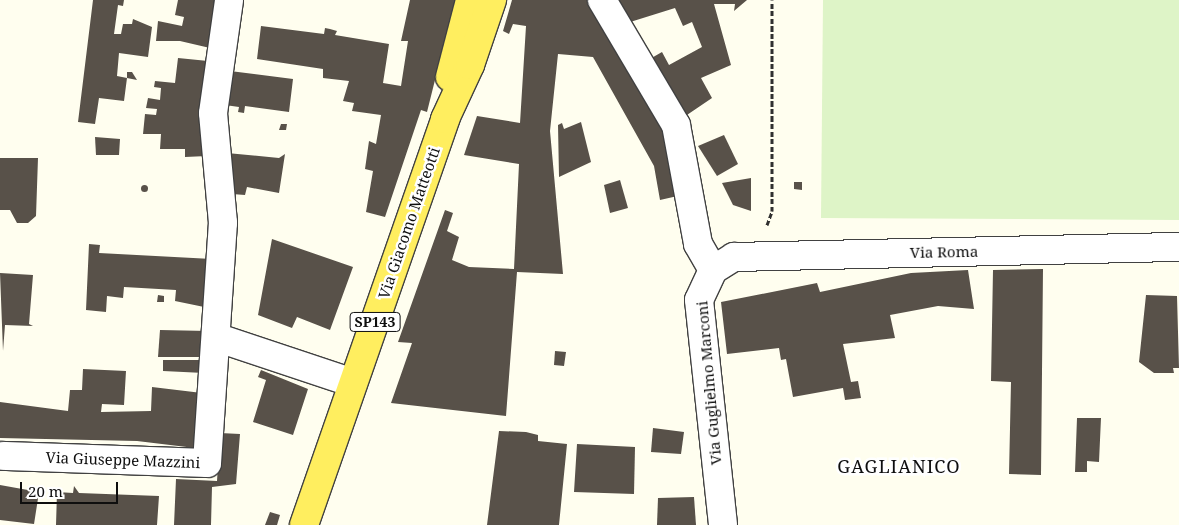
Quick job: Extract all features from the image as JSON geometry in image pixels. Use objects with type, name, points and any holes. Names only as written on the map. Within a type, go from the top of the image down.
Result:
[{"type":"main road","name":"Via Giacomo Matteotti","points":[[445,118],[453,58],[470,0]]},
{"type":"main road","name":"Via Giacomo Matteotti","points":[[304,525],[445,118],[470,65],[492,0]]},
{"type":"street","name":"Via Giuseppe Mazzini","points":[[3,456],[207,463],[218,338],[223,223],[213,113],[229,0]]},
{"type":"street","points":[[602,0],[676,126],[698,244],[713,270]]},
{"type":"street","name":"Via Roma","points":[[713,270],[734,257],[1179,247]]},
{"type":"street","name":"Via Guglielmo Marconi","points":[[713,270],[699,300],[723,525]]},
{"type":"street","points":[[218,338],[353,383]]},
{"type":"path","points":[[756,256],[772,211],[772,0]]},
{"type":"green space","points":[[823,0],[1179,0],[1179,220],[821,218]]},
{"type":"building","points":[[93,0],[124,0],[123,6],[118,5],[114,34],[121,34],[123,24],[132,24],[133,19],[152,27],[148,57],[119,53],[117,76],[127,78],[124,101],[99,98],[95,124],[78,122]]},
{"type":"building","points":[[178,0],[215,0],[210,48],[180,41],[156,41],[158,21],[182,26],[184,17],[175,15]]},
{"type":"building","points":[[410,0],[460,0],[453,8],[427,112],[421,110],[385,217],[366,212],[373,171],[365,169],[369,141],[376,144],[381,115],[352,111],[354,103],[343,101],[349,81],[323,78],[323,69],[257,59],[261,26],[324,34],[325,28],[337,31],[335,35],[389,44],[383,83],[401,86],[408,41],[401,41]]},
{"type":"building","points":[[512,0],[593,0],[665,117],[682,195],[660,200],[654,166],[593,57],[558,54],[550,131],[563,274],[517,272],[506,416],[391,403],[412,343],[398,342],[445,210],[453,213],[447,231],[459,237],[452,260],[469,267],[514,269],[519,164],[464,155],[477,116],[520,123],[526,26],[513,24],[509,34],[503,31]]},
{"type":"building","points":[[616,0],[747,0],[734,11],[735,4],[714,4],[731,65],[701,78],[712,98],[681,119],[648,60],[662,52],[669,65],[702,47],[692,22],[683,26],[675,8],[627,23]]},
{"type":"building","points":[[178,58],[208,61],[207,156],[185,157],[185,149],[160,149],[161,134],[143,134],[145,114],[156,115],[157,109],[146,108],[148,98],[160,100],[161,88],[154,87],[155,81],[175,83]]},
{"type":"building","points":[[222,70],[293,79],[289,112],[245,106],[244,113],[238,112],[239,107],[218,104]]},
{"type":"building","points":[[127,72],[132,72],[137,80],[127,78]]},
{"type":"building","points":[[581,122],[591,162],[559,177],[558,125],[562,123],[564,129]]},
{"type":"building","points":[[281,124],[287,124],[286,130],[279,130]]},
{"type":"building","points":[[724,135],[738,164],[717,176],[698,146]]},
{"type":"building","points":[[95,137],[120,139],[119,155],[96,155]]},
{"type":"building","points":[[227,153],[279,158],[285,154],[279,193],[247,187],[245,195],[232,194]]},
{"type":"building","points":[[0,158],[38,158],[36,216],[28,223],[17,223],[10,210],[0,210]]},
{"type":"building","points":[[751,178],[751,211],[733,205],[722,183]]},
{"type":"building","points":[[620,180],[628,208],[610,213],[604,185]]},
{"type":"building","points":[[794,182],[802,182],[802,190],[794,189]]},
{"type":"building","points":[[144,185],[147,188],[144,191],[141,188]]},
{"type":"building","points":[[272,239],[353,267],[330,330],[297,317],[292,328],[258,315]]},
{"type":"building","points":[[89,244],[100,245],[99,253],[212,259],[209,308],[175,301],[176,290],[124,287],[123,298],[107,296],[106,312],[86,310]]},
{"type":"building","points":[[1043,269],[1041,475],[1009,474],[1011,382],[991,381],[993,270]]},
{"type":"building","points":[[968,270],[974,309],[938,306],[890,315],[895,338],[843,344],[851,382],[858,381],[861,398],[845,400],[843,388],[793,397],[786,359],[781,360],[779,348],[727,354],[721,302],[817,283],[820,292],[911,273]]},
{"type":"building","points":[[0,273],[33,275],[29,324],[33,326],[5,325],[3,351]]},
{"type":"building","points":[[158,295],[164,296],[164,302],[157,302]]},
{"type":"building","points":[[1146,295],[1177,296],[1179,368],[1173,368],[1174,373],[1154,373],[1139,362]]},
{"type":"building","points":[[160,330],[208,331],[207,357],[158,357]]},
{"type":"building","points":[[555,351],[566,352],[564,366],[554,365]]},
{"type":"building","points":[[163,360],[206,360],[204,373],[163,371]]},
{"type":"building","points":[[83,369],[126,371],[124,405],[102,404],[101,412],[151,411],[152,387],[202,393],[195,448],[137,441],[0,438],[0,402],[68,411],[70,390],[82,390]]},
{"type":"building","points":[[261,370],[308,389],[293,435],[253,422],[266,380],[258,377]]},
{"type":"building","points":[[1077,418],[1101,418],[1099,462],[1087,461],[1087,472],[1075,472]]},
{"type":"building","points":[[653,428],[684,432],[681,454],[651,452]]},
{"type":"building","points":[[499,431],[526,432],[538,435],[538,441],[567,444],[559,525],[487,525]]},
{"type":"building","points":[[220,433],[240,434],[236,484],[212,487],[211,525],[174,525],[176,479],[217,481]]},
{"type":"building","points":[[577,444],[635,447],[634,494],[574,492]]},
{"type":"building","points":[[0,485],[39,492],[34,524],[0,520]]},
{"type":"building","points":[[74,486],[79,493],[159,496],[157,525],[56,525],[57,492],[73,493]]},
{"type":"building","points":[[694,497],[696,525],[657,525],[658,498]]},
{"type":"building","points":[[270,512],[280,515],[277,525],[265,525]]},
{"type":"district","name":"GAGLIANICO","points":[[899,466]]}]
